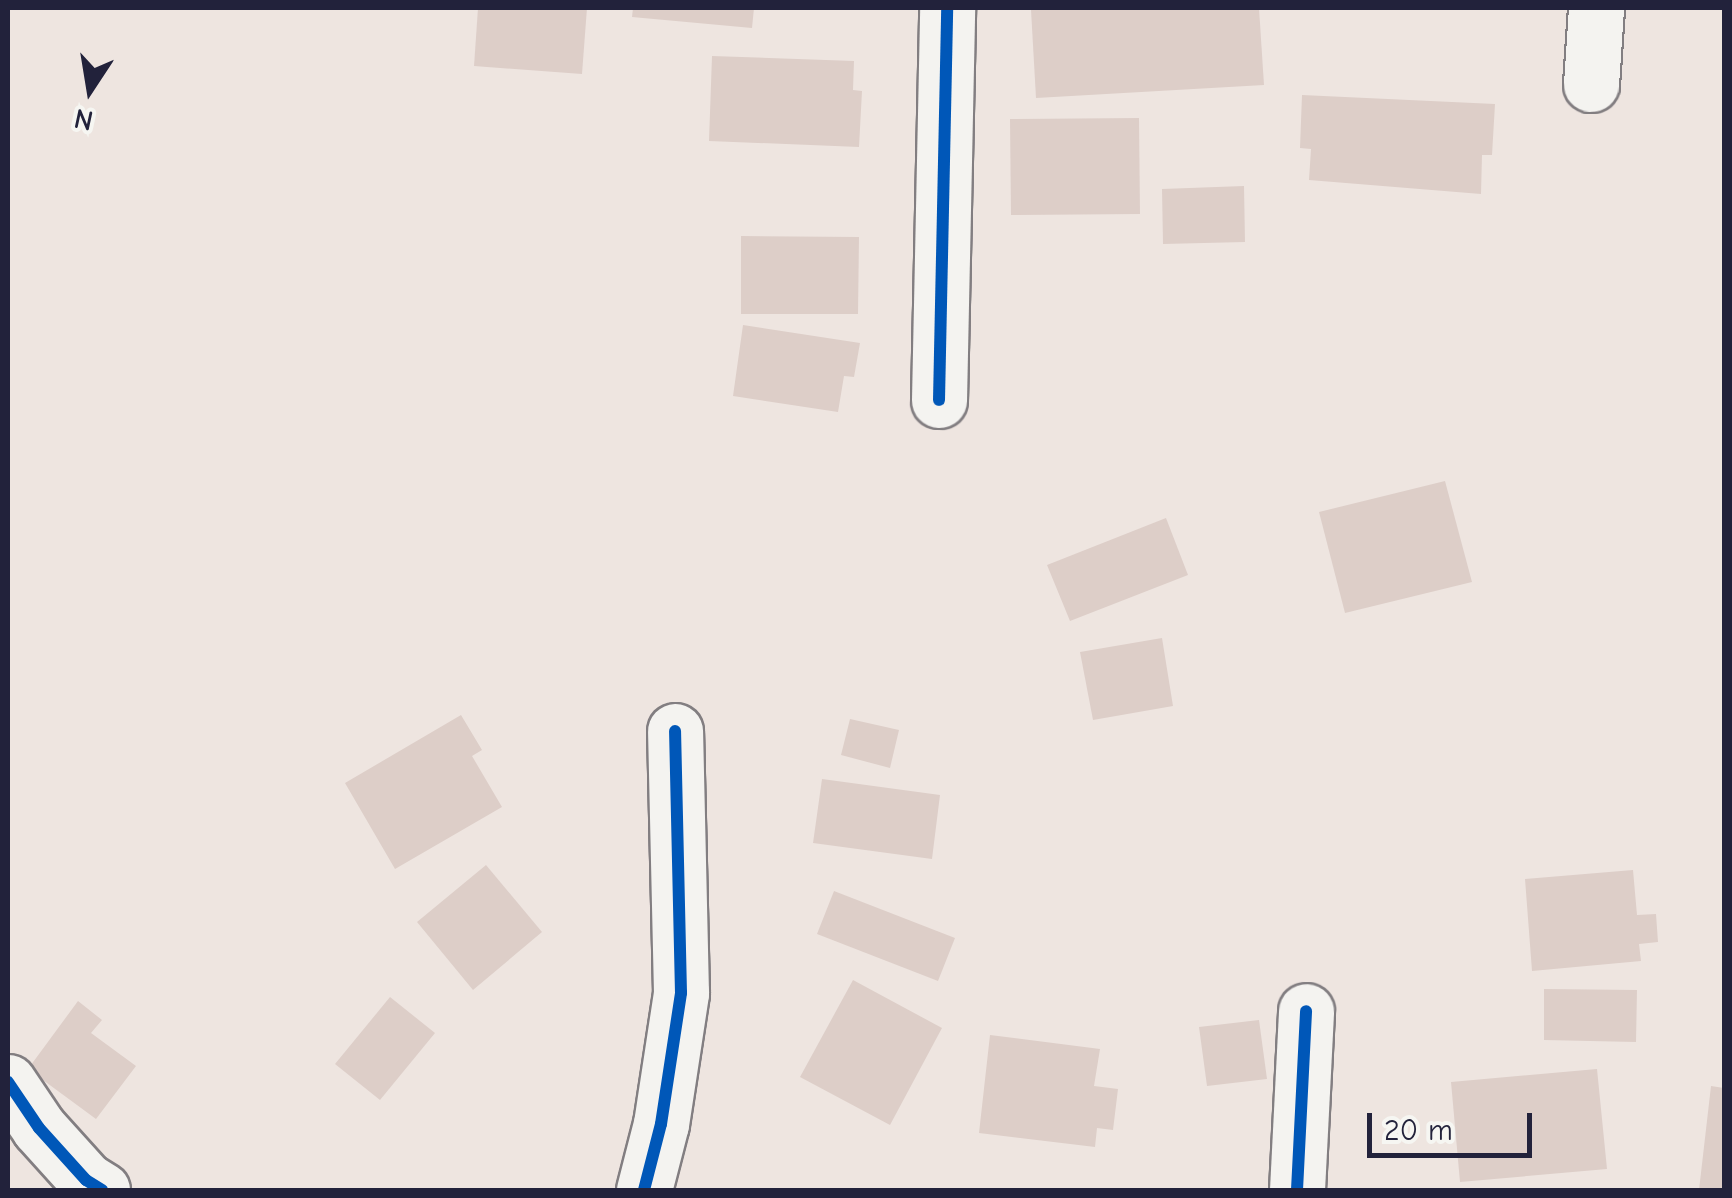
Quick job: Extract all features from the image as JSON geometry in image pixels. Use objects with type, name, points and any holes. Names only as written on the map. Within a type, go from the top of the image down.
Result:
[{"type":"street","points":[[939,400],[947,8]]},
{"type":"street","points":[[1591,84],[1596,8]]},
{"type":"street","points":[[644,1190],[661,1124],[682,993],[675,731]]},
{"type":"street","points":[[1297,1190],[1306,1012]]},
{"type":"street","points":[[8,1082],[40,1128],[90,1187]]},
{"type":"building","points":[[478,8],[587,8],[582,74],[474,66]]},
{"type":"building","points":[[633,8],[754,8],[752,28],[632,17]]},
{"type":"building","points":[[1259,8],[1264,85],[1036,98],[1031,10]]},
{"type":"building","points":[[712,56],[854,61],[853,90],[862,91],[859,147],[709,141]]},
{"type":"building","points":[[1302,95],[1495,104],[1492,155],[1482,155],[1481,194],[1309,180],[1311,149],[1300,148]]},
{"type":"building","points":[[1139,118],[1140,214],[1011,215],[1010,119]]},
{"type":"building","points":[[1244,186],[1245,242],[1163,244],[1162,189]]},
{"type":"building","points":[[741,236],[859,237],[858,314],[741,314]]},
{"type":"building","points":[[743,325],[860,343],[854,377],[844,376],[838,412],[733,396]]},
{"type":"building","points":[[1445,481],[1472,582],[1345,613],[1319,512]]},
{"type":"building","points":[[1166,518],[1188,575],[1070,621],[1047,565]]},
{"type":"building","points":[[1162,638],[1173,706],[1093,720],[1080,652]]},
{"type":"building","points":[[461,715],[482,750],[472,756],[502,807],[395,869],[345,783]]},
{"type":"building","points":[[850,719],[899,730],[890,768],[841,755]]},
{"type":"building","points":[[822,779],[940,795],[932,859],[813,843]]},
{"type":"building","points":[[486,865],[542,932],[473,990],[417,922]]},
{"type":"building","points":[[1633,870],[1637,915],[1656,914],[1658,942],[1639,944],[1641,961],[1532,971],[1525,879]]},
{"type":"building","points":[[834,891],[955,938],[938,981],[817,934]]},
{"type":"building","points":[[853,980],[942,1028],[890,1125],[800,1077]]},
{"type":"building","points":[[1544,989],[1637,990],[1636,1042],[1544,1040]]},
{"type":"building","points":[[390,997],[435,1033],[380,1100],[335,1064]]},
{"type":"building","points":[[78,1001],[102,1020],[91,1033],[136,1066],[96,1119],[28,1069]]},
{"type":"building","points":[[1259,1020],[1267,1079],[1207,1086],[1199,1027]]},
{"type":"building","points":[[990,1035],[1100,1049],[1094,1086],[1118,1089],[1113,1130],[1097,1128],[1095,1147],[979,1133]]},
{"type":"building","points":[[1597,1069],[1607,1169],[1460,1182],[1451,1082]]},
{"type":"building","points":[[1711,1086],[1724,1088],[1724,1190],[1699,1190]]},
{"type":"cycle path","points":[[939,400],[947,8]]},
{"type":"cycle path","points":[[644,1190],[661,1124],[681,993],[675,731]]},
{"type":"cycle path","points":[[1297,1190],[1306,1011]]},
{"type":"cycle path","points":[[8,1082],[39,1128],[86,1180],[102,1190]]}]
